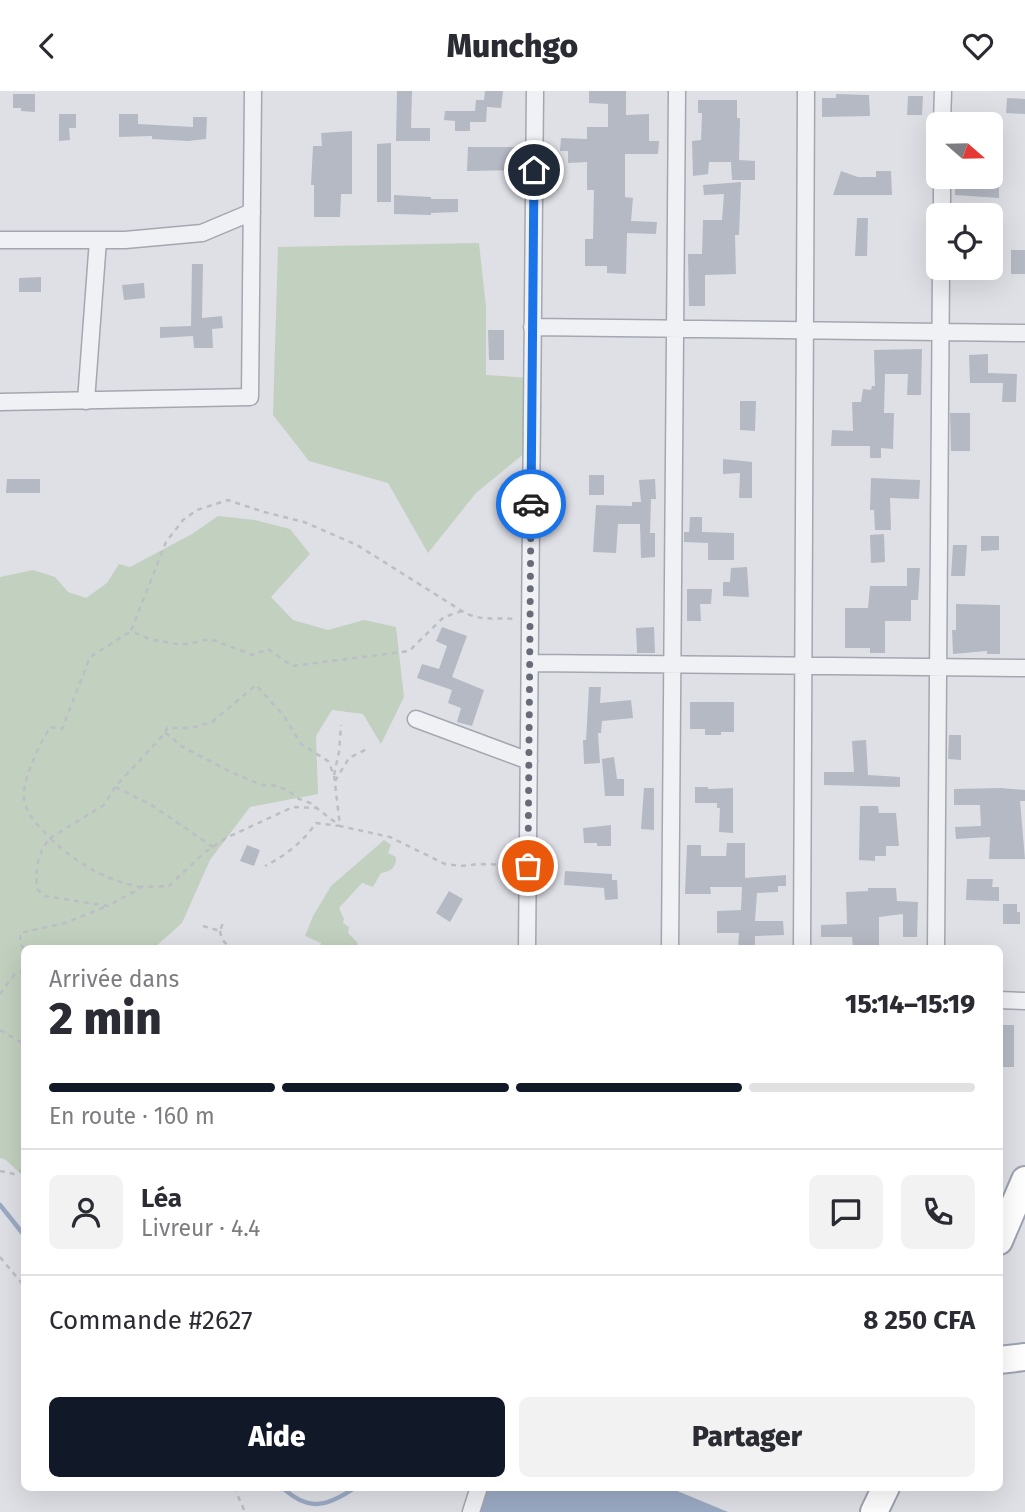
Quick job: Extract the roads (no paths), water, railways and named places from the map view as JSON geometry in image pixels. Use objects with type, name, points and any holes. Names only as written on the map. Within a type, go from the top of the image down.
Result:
[{"type":"main road","points":[[1003,1232],[1025,1180]]},
{"type":"main road","points":[[1003,1256],[1025,1209]]},
{"type":"main road","points":[[1003,1360],[1025,1357]]},
{"type":"main road","points":[[874,1512],[884,1491]]},
{"type":"street","points":[[0,403],[250,397],[253,91]]},
{"type":"street","points":[[527,945],[535,91]]},
{"type":"street","points":[[670,945],[677,91]]},
{"type":"street","points":[[802,945],[806,91]]},
{"type":"street","points":[[942,112],[943,91]]},
{"type":"street","points":[[0,240],[98,240],[202,233],[252,212]]},
{"type":"street","points":[[86,401],[98,240]]},
{"type":"street","points":[[936,945],[942,280]]},
{"type":"street","points":[[532,327],[1025,333]]},
{"type":"street","points":[[530,663],[1025,669]]},
{"type":"street","points":[[416,719],[529,761]]},
{"type":"street","points":[[1003,1000],[1025,1000]]},
{"type":"street","points":[[471,1512],[478,1491]]},
{"type":"water","points":[[478,1491],[677,1491],[728,1512],[471,1512]]},
{"type":"waterway","points":[[0,1205],[21,1231]]},
{"type":"waterway","points":[[286,1491],[300,1500],[318,1504],[336,1499],[349,1491]]}]
